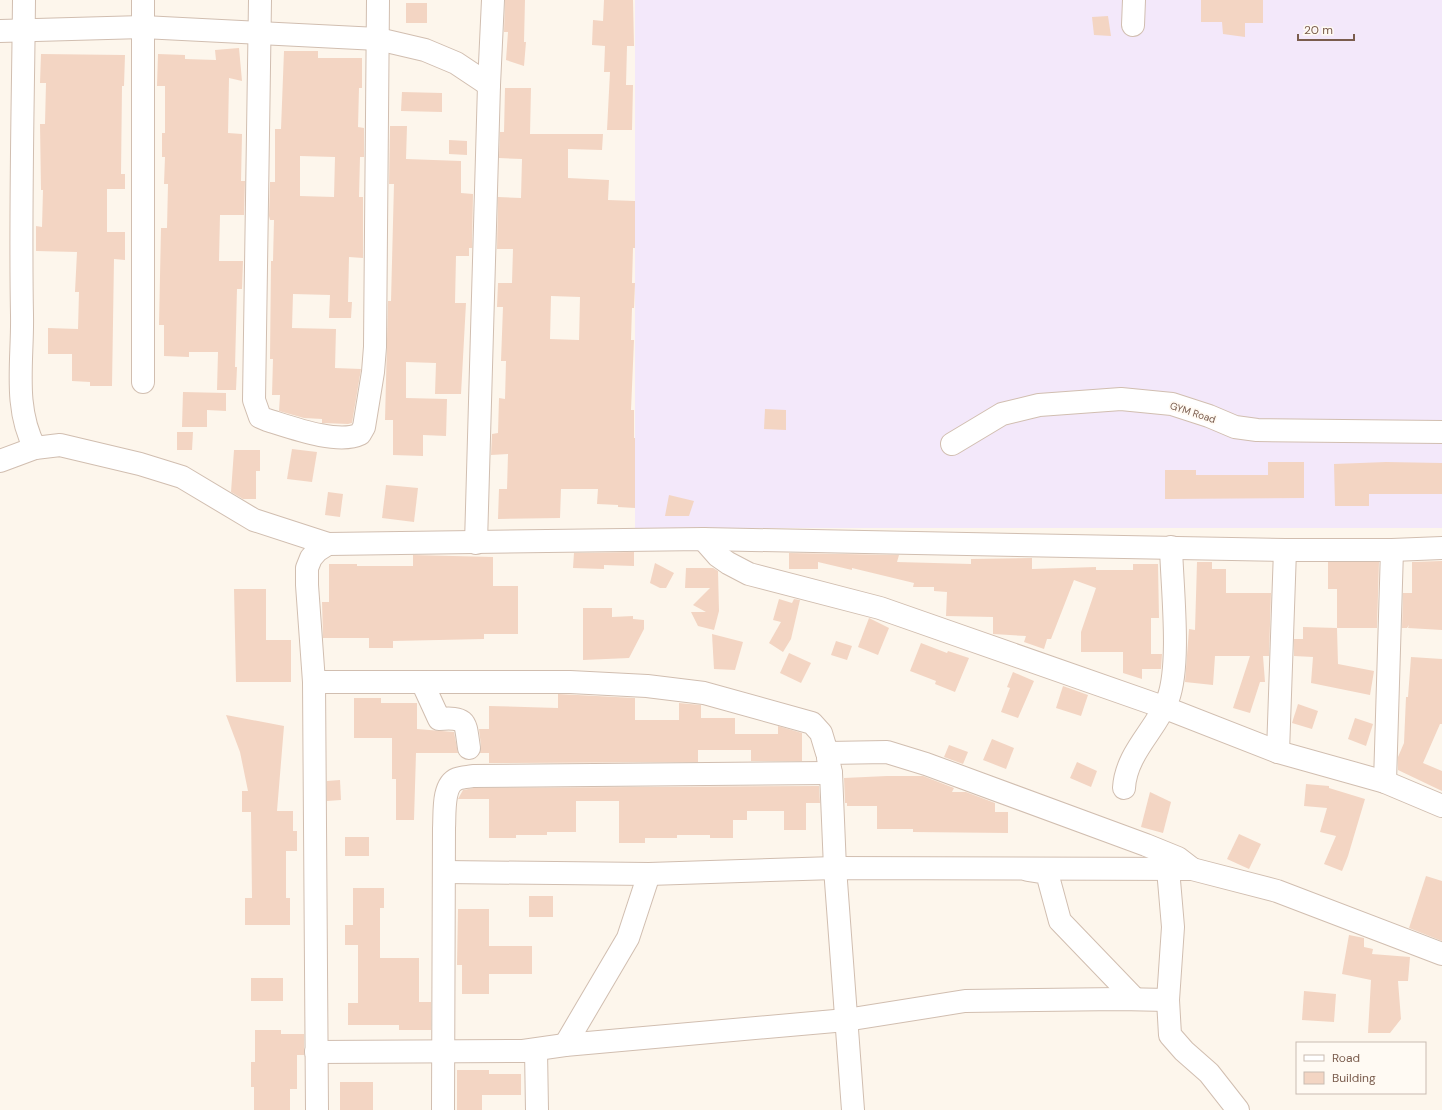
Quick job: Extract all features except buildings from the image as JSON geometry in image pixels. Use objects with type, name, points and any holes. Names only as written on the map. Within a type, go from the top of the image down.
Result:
[{"type":"street","points":[[24,0],[20,217],[22,327],[21,405],[29,436],[35,448]]},
{"type":"street","points":[[143,0],[143,382]]},
{"type":"street","points":[[260,0],[255,404],[260,417],[267,420],[321,434],[348,438],[360,434],[364,427],[374,360],[378,0]]},
{"type":"street","points":[[476,543],[489,85],[493,0]]},
{"type":"street","points":[[1133,25],[1134,0]]},
{"type":"street","points":[[0,31],[143,27],[259,32],[378,40],[425,50],[456,63],[489,85]]},
{"type":"street","name":"GYM Road","points":[[952,444],[1002,414],[1039,405],[1121,399],[1172,404],[1209,416],[1235,427],[1257,430],[1442,432]]},
{"type":"street","points":[[0,461],[35,448],[60,445],[140,464],[175,475],[254,520],[328,544],[703,539],[1285,550],[1392,550],[1442,548]]},
{"type":"street","points":[[703,539],[723,560],[750,574],[880,608],[1164,707],[1278,752],[1385,782],[1442,806]]},
{"type":"street","points":[[317,1110],[314,682],[307,568],[311,558],[317,551],[328,544]]},
{"type":"street","points":[[1124,788],[1125,778],[1134,756],[1164,707],[1173,675],[1174,638],[1171,547]]},
{"type":"street","points":[[1278,752],[1285,550]]},
{"type":"street","points":[[1385,782],[1392,550]]},
{"type":"street","points":[[314,682],[570,682],[632,685],[704,693],[812,723],[821,733],[829,763],[835,868],[853,1110]]},
{"type":"street","points":[[422,682],[439,719],[457,718],[464,720],[467,726],[470,748]]},
{"type":"street","points":[[443,1110],[444,828],[447,790],[452,782],[460,778],[649,774],[829,763],[887,752],[926,764],[1146,845],[1178,858],[1192,869]]},
{"type":"street","points":[[445,872],[649,874],[835,868],[1192,869],[1277,891],[1442,954]]},
{"type":"street","points":[[1022,868],[1047,874],[1060,921],[1127,999],[1153,1017],[1184,1051],[1209,1073],[1238,1110]]},
{"type":"street","points":[[1168,869],[1173,927],[1168,1000],[1170,1035]]},
{"type":"street","points":[[565,1046],[628,938],[649,874]]},
{"type":"street","points":[[316,1052],[536,1050],[846,1020],[965,1002],[1127,999],[1168,1000]]},
{"type":"street","points":[[536,1050],[537,1110]]},
{"type":"shaded area","points":[[635,0],[1442,0],[1442,528],[635,528]]}]
